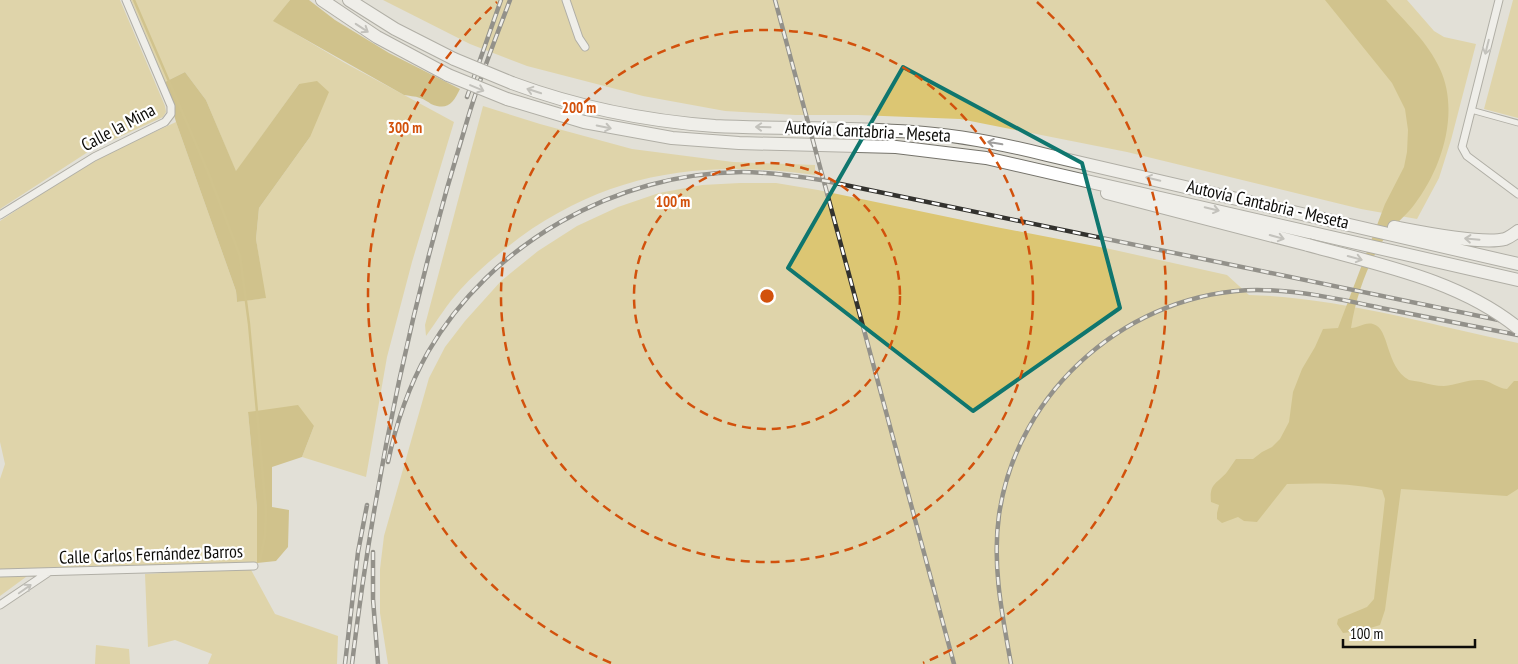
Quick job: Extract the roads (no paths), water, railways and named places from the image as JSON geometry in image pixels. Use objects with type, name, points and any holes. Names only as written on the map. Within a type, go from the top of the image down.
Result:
[{"type":"highway","name":"Autovía Cantabria - Meseta","points":[[322,0],[383,40],[448,75],[507,99],[584,122],[672,138],[739,143],[874,145],[942,151],[986,158],[1518,280]]},
{"type":"highway","name":"Autovía Cantabria - Meseta","points":[[350,0],[395,29],[454,59],[512,83],[582,105],[626,115],[736,127],[892,130],[959,137],[1398,232]]},
{"type":"highway","points":[[942,151],[1391,268],[1448,288],[1485,305],[1518,328]]},
{"type":"highway","points":[[1398,232],[1491,240],[1510,237],[1518,231]]},
{"type":"highway","points":[[1398,232],[1518,264]]},
{"type":"street","name":"Calle la Mina","points":[[0,215],[94,157],[149,132],[165,122],[170,114],[171,106],[126,0]]},
{"type":"street","points":[[566,0],[579,38],[585,47]]},
{"type":"street","points":[[1500,0],[1463,142],[1464,151],[1469,157],[1516,192]]},
{"type":"street","points":[[1471,110],[1518,123]]},
{"type":"street","name":"Calle Carlos Fernández Barros","points":[[0,573],[254,566]]},
{"type":"street","name":"Calle Carlos Fernández Barros","points":[[0,605],[48,572]]},
{"type":"waterway","points":[[134,0],[208,172],[240,256],[249,324],[266,511],[265,536],[260,560]]},
{"type":"railway","points":[[467,97],[501,0]]},
{"type":"railway","points":[[352,664],[361,595],[384,458],[412,323],[447,188],[467,121],[510,0]]},
{"type":"railway","points":[[775,0],[954,664]]},
{"type":"railway","points":[[388,462],[404,405],[428,352],[454,313],[486,278],[522,247],[561,222],[604,201],[649,185],[695,176],[752,172],[821,180],[1518,324]]},
{"type":"railway","points":[[1011,664],[997,571],[999,515],[1010,469],[1029,427],[1055,389],[1088,356],[1125,328],[1166,308],[1210,295],[1273,290],[1322,296],[1518,335]]},
{"type":"railway","points":[[345,664],[358,552],[367,505]]},
{"type":"railway","points":[[373,552],[373,599],[378,664]]}]
